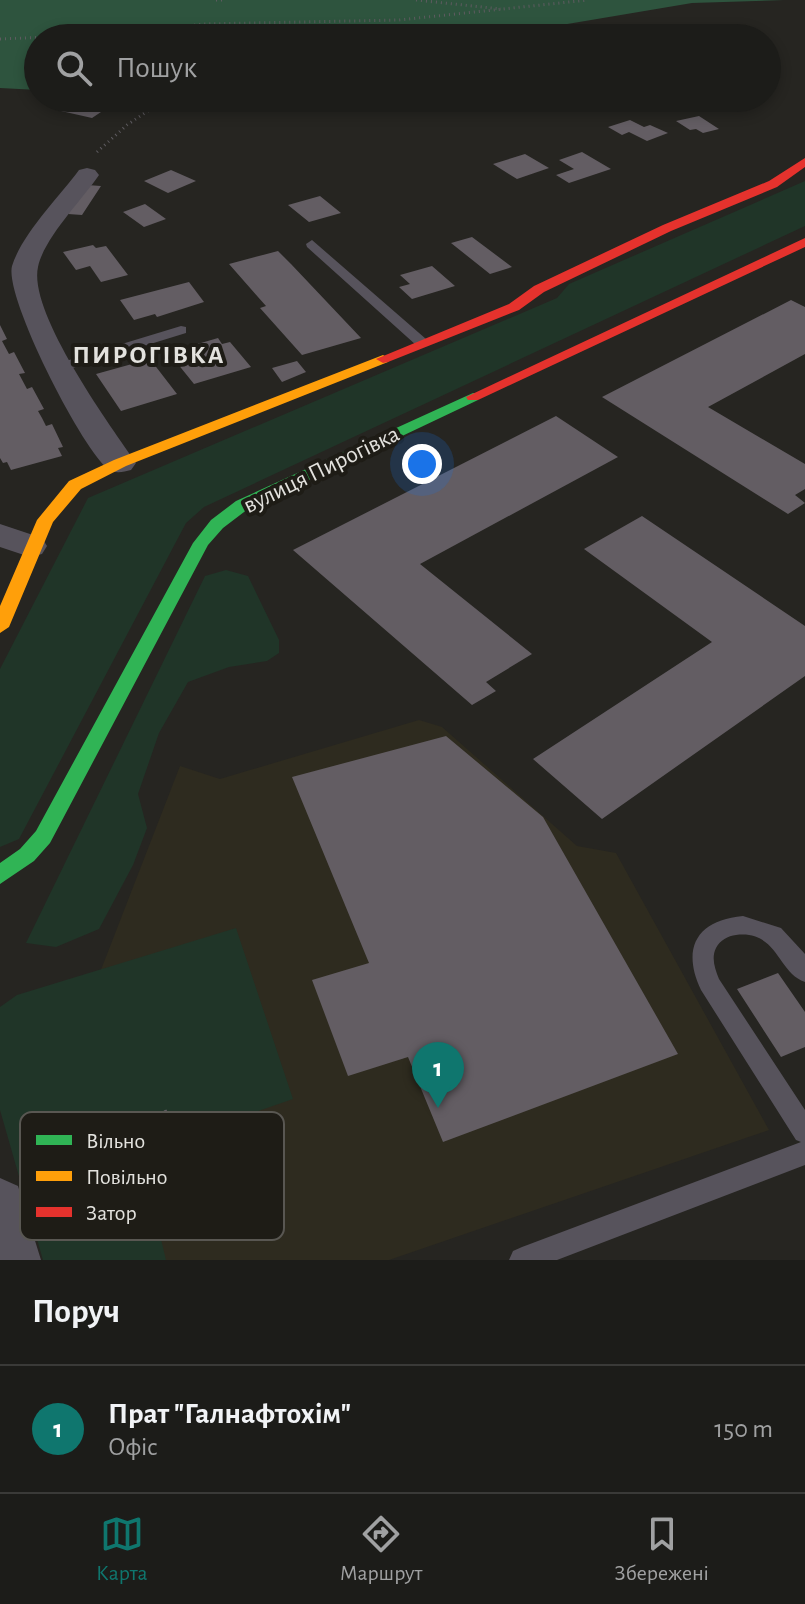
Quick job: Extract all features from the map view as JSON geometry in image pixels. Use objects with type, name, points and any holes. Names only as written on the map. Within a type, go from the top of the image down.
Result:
[{"type":"street","points":[[0,627],[15,540],[72,487],[120,463],[514,307],[539,289],[667,228],[773,184],[805,162]]},
{"type":"street","points":[[87,175],[33,251],[22,280],[29,309],[107,448],[120,463]]},
{"type":"street","name":"вулиця Пирогівка","points":[[0,875],[27,855],[43,837],[201,543],[217,524],[242,505],[805,242]]},
{"type":"street","points":[[0,1204],[15,1260]]},
{"type":"lane","points":[[312,244],[421,342]]},
{"type":"lane","points":[[61,367],[181,330]]},
{"type":"lane","points":[[805,972],[785,944],[772,934],[742,925],[714,933],[705,943],[701,955],[702,969],[709,983],[805,1132]]},
{"type":"lane","points":[[522,1260],[805,1153]]},
{"type":"path","points":[[216,0],[225,0]]},
{"type":"path","points":[[416,0],[513,10]]},
{"type":"path","points":[[203,24],[399,20],[588,0]]},
{"type":"path","points":[[0,39],[24,37]]},
{"type":"path","points":[[87,175],[84,170],[100,148],[146,112]]},
{"type":"shaded area","points":[[419,720],[442,727],[577,846],[616,853],[769,1130],[389,1260],[141,1260],[137,1240],[284,1240],[284,1112],[114,1112],[92,993],[180,766],[220,779]]},
{"type":"green space","points":[[0,0],[784,0],[692,3],[568,24],[24,24],[24,89],[0,88]]},
{"type":"green space","points":[[805,181],[805,226],[204,507],[186,523],[19,839],[0,847],[0,669],[88,498],[557,298],[569,284]]},
{"type":"green space","points":[[226,570],[248,576],[279,640],[279,653],[267,661],[229,667],[188,682],[159,733],[138,794],[147,828],[133,865],[99,929],[56,947],[26,943],[205,576]]},
{"type":"green space","points":[[236,928],[293,1099],[255,1112],[20,1112],[20,1180],[0,1110],[0,1007],[17,995]]},
{"type":"green space","points":[[37,1240],[161,1240],[166,1260],[43,1260]]},
{"type":"building","points":[[65,112],[101,112],[92,118]]},
{"type":"building","points":[[699,116],[719,129],[703,133],[690,130],[676,121]]},
{"type":"building","points":[[630,120],[668,133],[647,141],[629,132],[622,135],[608,127]]},
{"type":"building","points":[[582,152],[611,169],[569,183],[556,175],[574,169],[559,160]]},
{"type":"building","points":[[525,154],[549,168],[517,179],[493,164]]},
{"type":"building","points":[[171,170],[196,181],[168,193],[144,181]]},
{"type":"building","points":[[87,185],[101,186],[82,215],[68,214]]},
{"type":"building","points":[[320,196],[341,213],[309,222],[288,205]]},
{"type":"building","points":[[145,204],[166,219],[144,227],[123,212]]},
{"type":"building","points":[[472,237],[512,267],[490,274],[451,243]]},
{"type":"building","points":[[93,245],[96,248],[106,246],[128,275],[101,282],[90,266],[76,270],[63,252]]},
{"type":"building","points":[[278,251],[361,338],[302,355],[260,308],[266,306],[229,264]]},
{"type":"building","points":[[432,266],[455,286],[412,299],[399,287],[410,284],[400,275]]},
{"type":"building","points":[[189,282],[204,302],[157,317],[155,314],[134,320],[120,300]]},
{"type":"building","points":[[791,300],[805,307],[805,354],[708,407],[805,464],[805,489],[795,495],[805,503],[788,514],[602,397]]},
{"type":"building","points":[[0,325],[7,339],[2,341],[9,354],[14,352],[25,373],[19,374],[27,389],[32,387],[44,409],[38,411],[46,426],[52,424],[63,447],[58,448],[62,456],[11,470],[7,462],[3,463],[0,458]]},
{"type":"building","points":[[218,338],[222,344],[230,342],[251,367],[194,384],[173,358],[181,356],[177,350]]},
{"type":"building","points":[[150,359],[177,394],[121,411],[96,374]]},
{"type":"building","points":[[297,361],[306,372],[282,382],[272,368]]},
{"type":"building","points":[[556,416],[618,457],[420,564],[532,654],[486,682],[496,691],[472,705],[293,550]]},
{"type":"building","points":[[642,516],[805,626],[805,676],[602,819],[533,759],[712,642],[584,549]]},
{"type":"building","points":[[446,736],[543,817],[678,1054],[443,1142],[408,1057],[348,1076],[312,980],[369,963],[292,777]]},
{"type":"building","points":[[778,973],[805,1012],[805,1047],[781,1057],[737,989]]},
{"type":"traffic: fast","points":[[0,875],[27,855],[43,837],[201,543],[217,524],[242,505],[473,397]]},
{"type":"traffic: slow","points":[[0,627],[45,520],[75,485],[120,463],[383,359]]},
{"type":"traffic: jam","points":[[383,359],[514,307],[539,289],[667,228],[773,184],[805,162]]},
{"type":"traffic: jam","points":[[473,397],[805,242]]},
{"type":"place","name":"Прат \"Галнафтохім\"","points":[[438,1108]]},
{"type":"district","name":"ПИРОГІВКА","points":[[149,354]]}]
